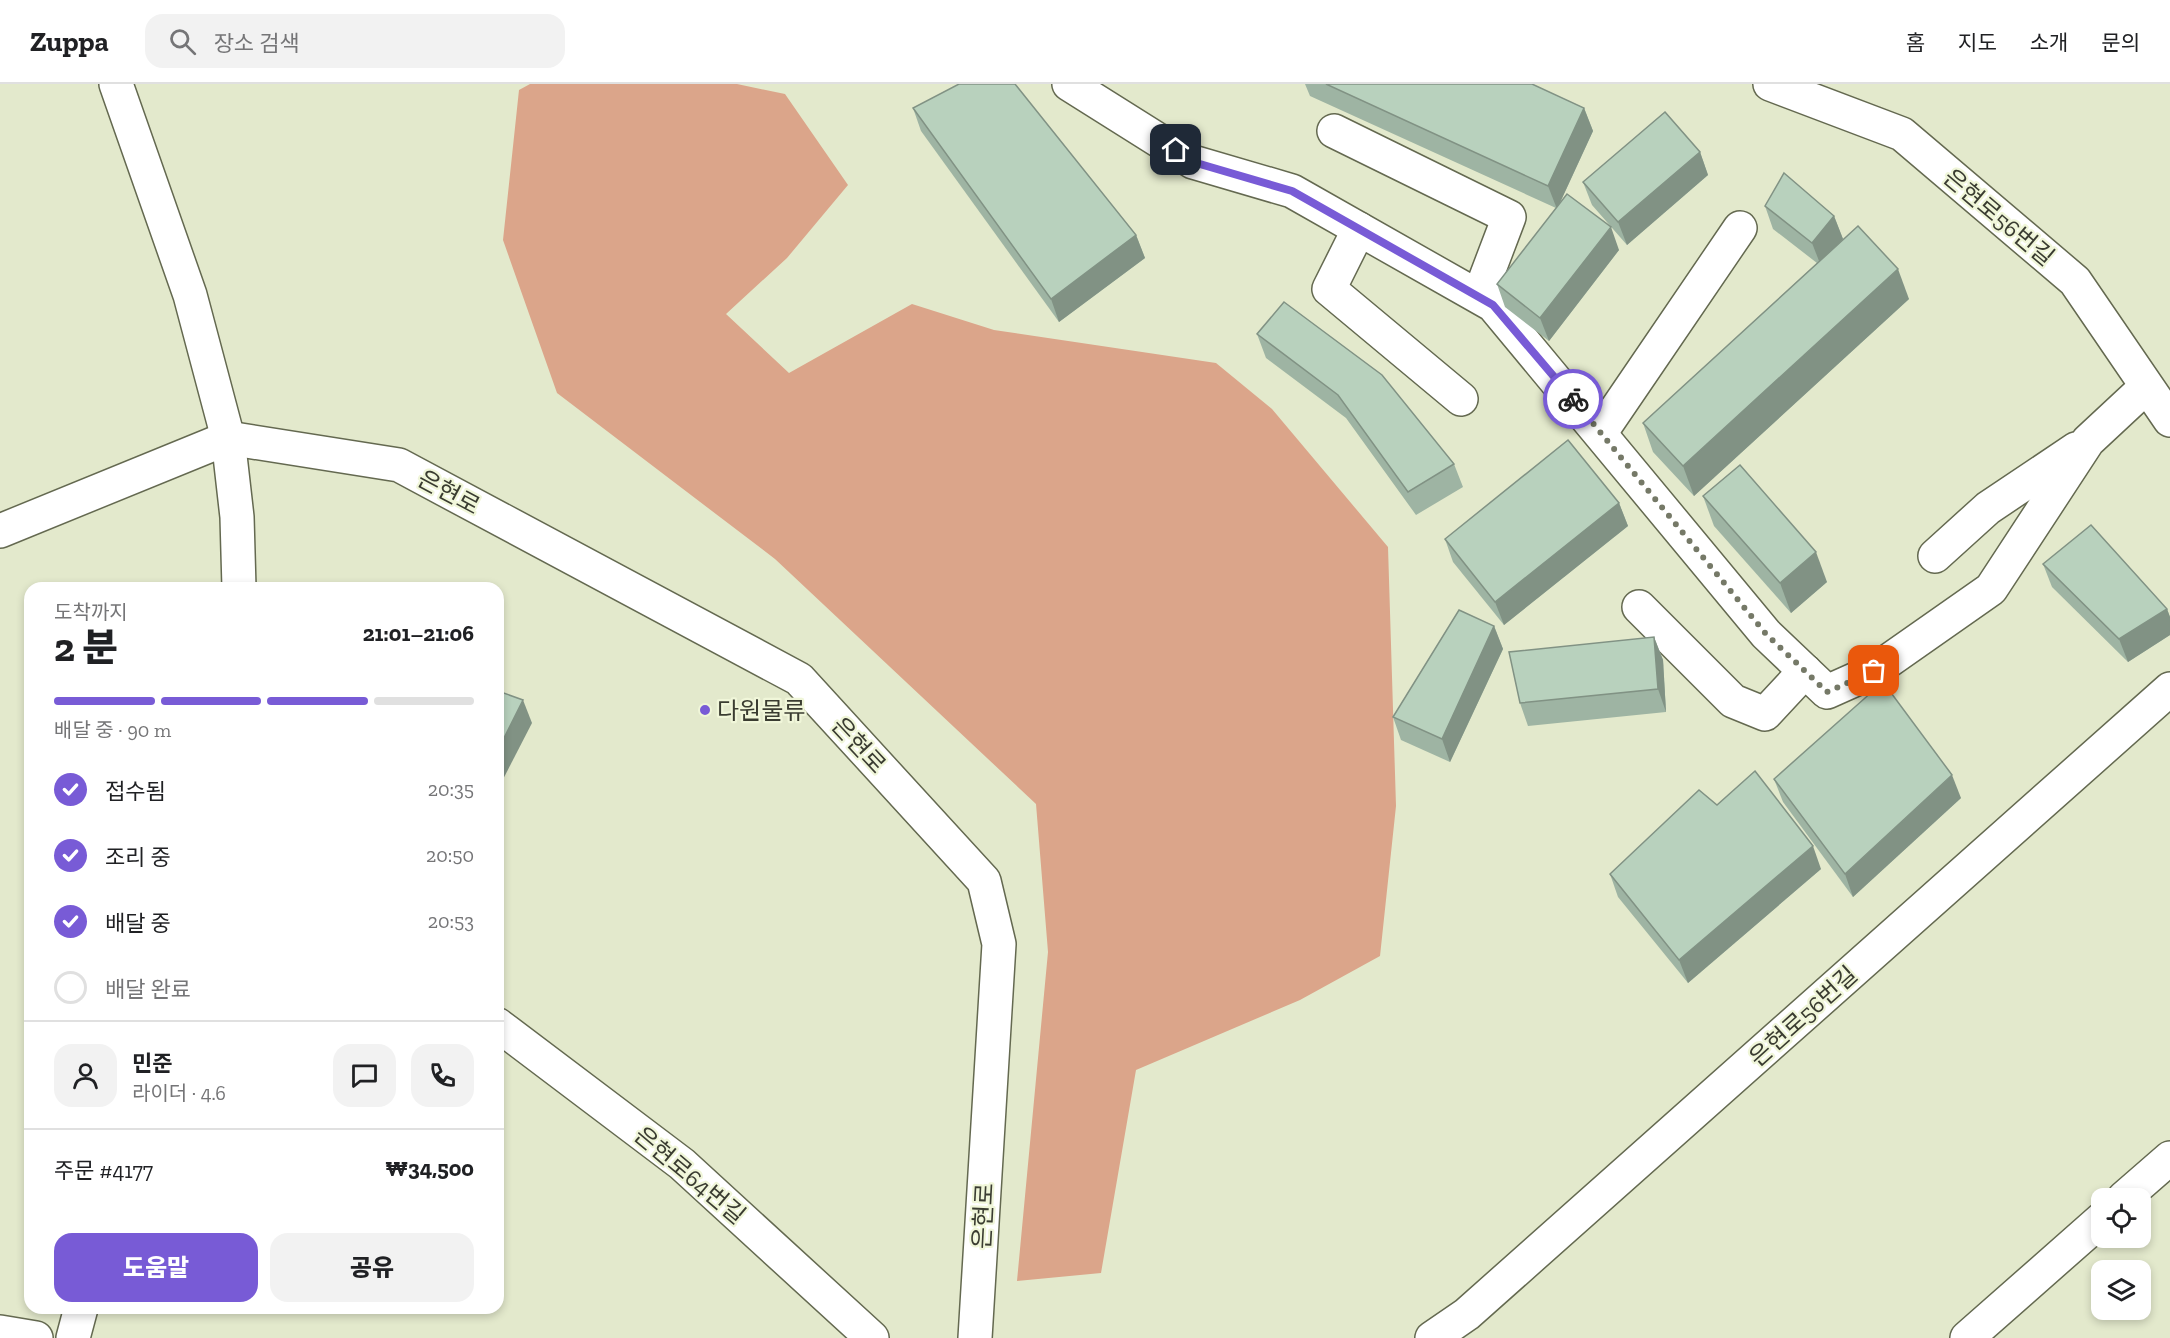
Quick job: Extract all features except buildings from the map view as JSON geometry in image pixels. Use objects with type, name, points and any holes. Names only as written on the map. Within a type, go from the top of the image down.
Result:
[{"type":"street","points":[[116,84],[190,295],[228,438],[237,517],[239,582]]},
{"type":"street","points":[[1069,84],[1193,162],[1292,191],[1493,305],[1601,432],[1766,634],[1827,692],[1874,671],[1991,590],[2088,441]]},
{"type":"street","name":"은현로56번길","points":[[1770,84],[1902,135],[2075,281],[2110,329],[2146,387],[2170,420]]},
{"type":"street","points":[[1334,131],[1509,218],[1479,296]]},
{"type":"street","points":[[1601,432],[1740,228]]},
{"type":"street","points":[[1359,229],[1329,289],[1461,399]]},
{"type":"street","points":[[1935,556],[1988,508],[2088,441],[2146,387]]},
{"type":"street","points":[[0,531],[228,438]]},
{"type":"street","name":"은현로","points":[[228,438],[399,465],[799,680],[984,881],[999,944],[975,1338]]},
{"type":"street","points":[[1639,607],[1733,701],[1765,714],[1805,671]]},
{"type":"street","name":"은현로56번길","points":[[1432,1338],[1467,1314],[2170,689]]},
{"type":"street","name":"은현로64번길","points":[[504,1030],[682,1164],[872,1338]]},
{"type":"street","points":[[2136,1188],[2170,1158]]},
{"type":"street","points":[[1967,1338],[2091,1229]]},
{"type":"street","points":[[73,1338],[79,1314]]},
{"type":"street","points":[[0,1332],[36,1338]]},
{"type":"shaded area","points":[[530,84],[737,84],[785,94],[848,185],[787,258],[726,314],[789,373],[912,304],[994,330],[1216,363],[1272,409],[1388,547],[1396,806],[1380,956],[1300,1000],[1136,1070],[1101,1273],[1017,1281],[1048,952],[1036,804],[775,559],[557,393],[503,240],[519,90]]},
{"type":"way so far","points":[[1573,399],[1766,634],[1827,692],[1874,671]]},
{"type":"place","name":"다원물류","points":[[705,710]]},
{"type":"route","points":[[1176,150],[1193,162],[1292,191],[1493,305],[1573,399]]}]
